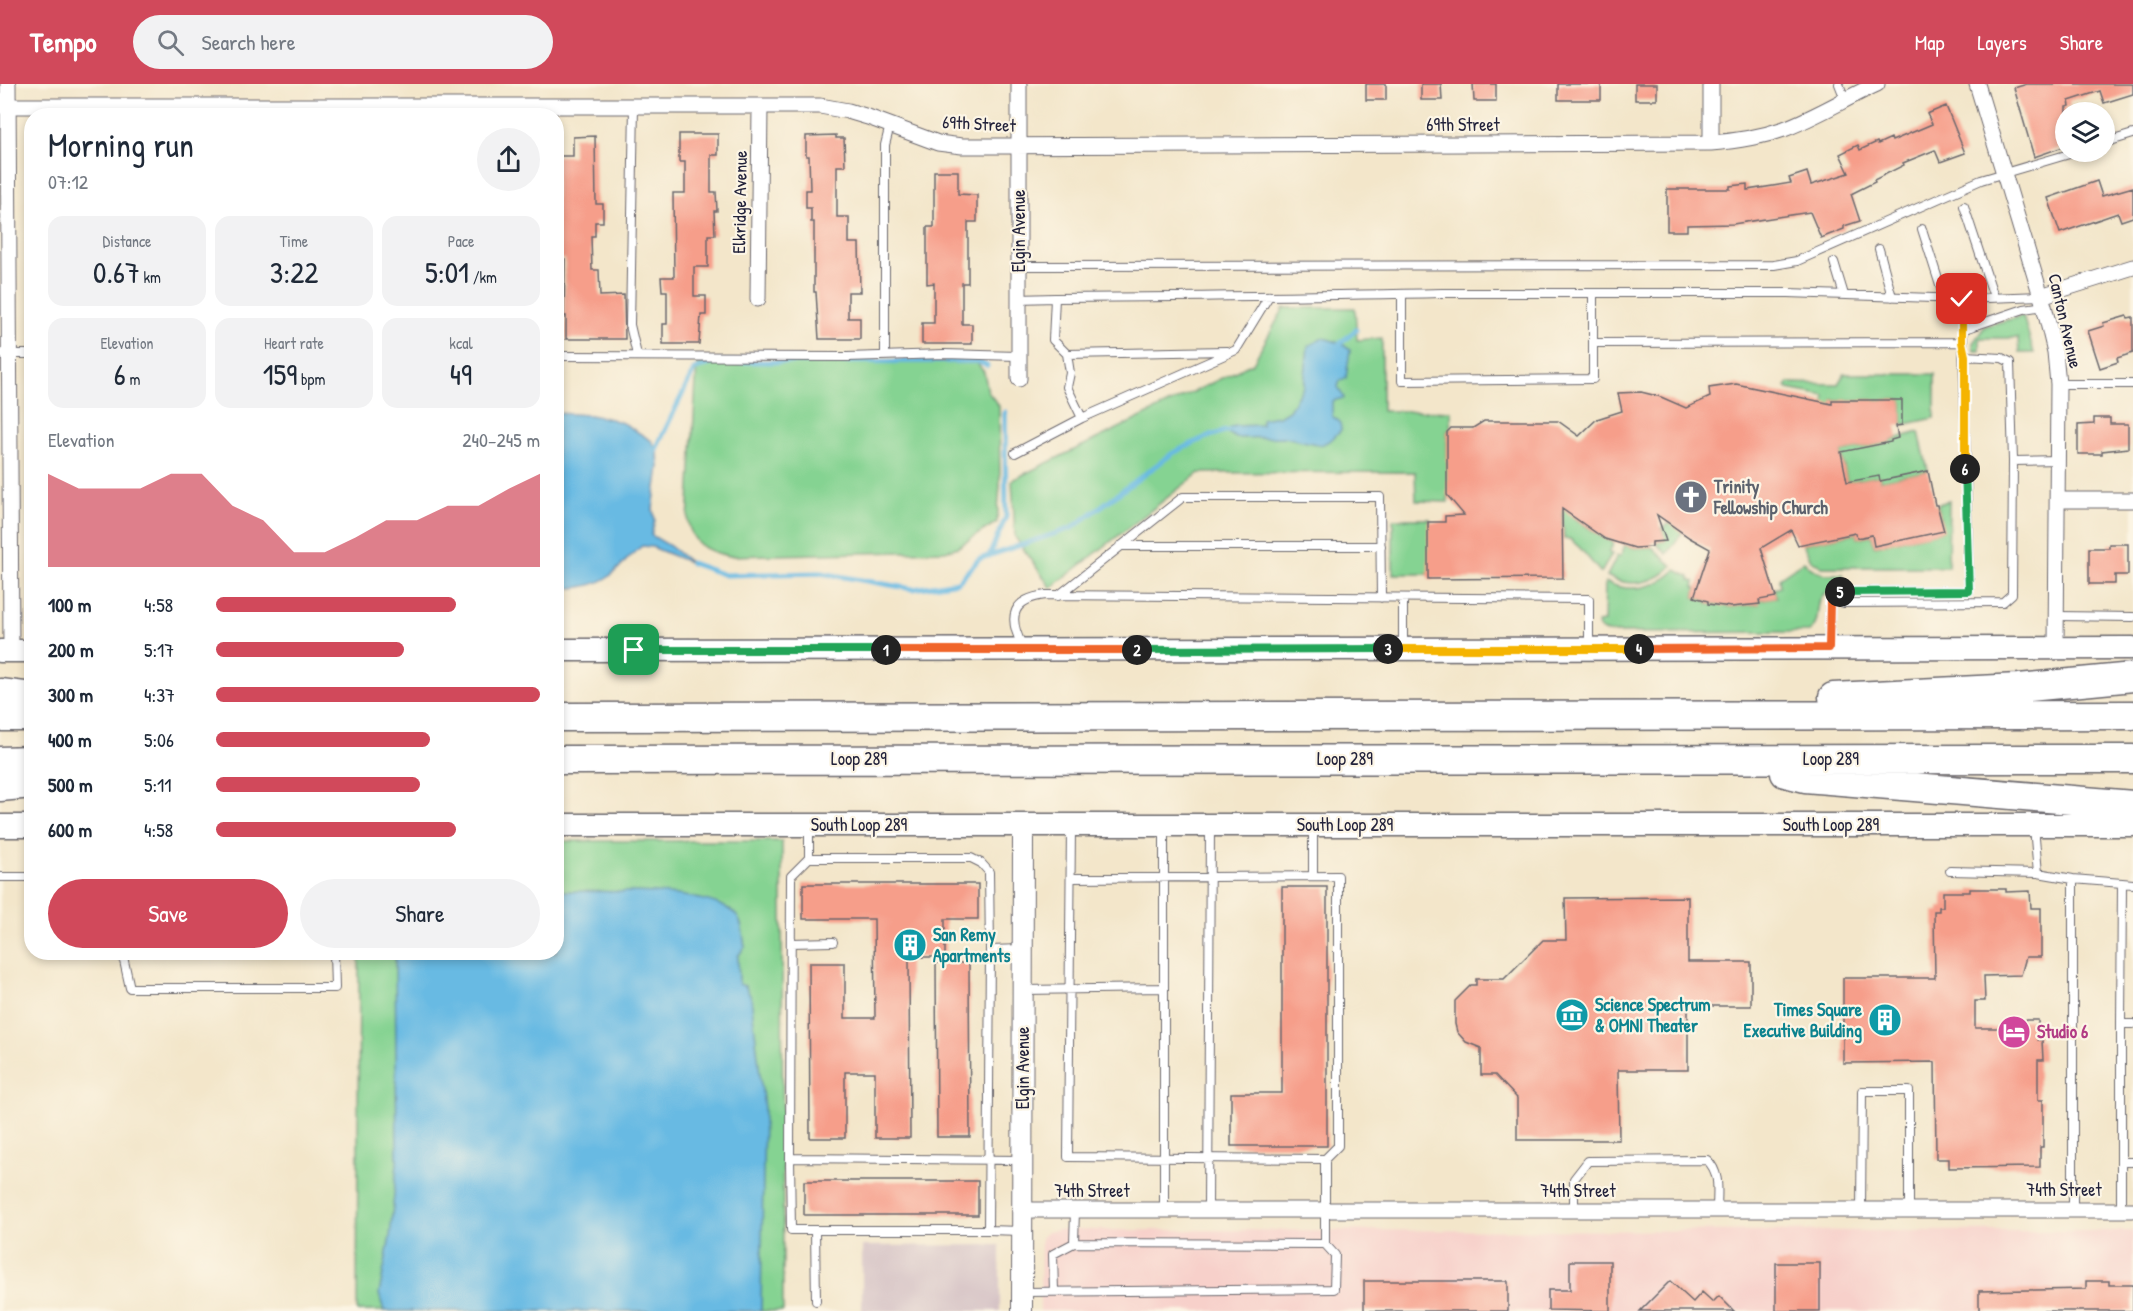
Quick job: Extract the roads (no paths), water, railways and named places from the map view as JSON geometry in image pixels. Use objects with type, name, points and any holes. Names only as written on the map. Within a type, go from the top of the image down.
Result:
[{"type":"highway","points":[[1665,716],[1812,698],[2019,688],[2133,677]]},
{"type":"highway","points":[[0,693],[24,696]]},
{"type":"highway","points":[[564,717],[2133,715]]},
{"type":"highway","points":[[0,717],[24,717]]},
{"type":"highway","points":[[1718,759],[1805,778],[2133,804]]},
{"type":"highway","name":"Loop 289","points":[[564,760],[2133,759]]},
{"type":"highway","points":[[0,760],[24,760]]},
{"type":"highway","points":[[0,787],[24,785]]},
{"type":"main road","points":[[564,650],[2133,648]]},
{"type":"main road","name":"South Loop 289","points":[[564,825],[2133,825]]},
{"type":"main road","points":[[0,826],[24,826]]},
{"type":"street","points":[[8,84],[4,106],[5,354],[14,651]]},
{"type":"street","name":"Elgin Avenue","points":[[1019,84],[1019,379]]},
{"type":"street","points":[[1711,84],[1711,143]]},
{"type":"street","name":"69th Street","points":[[564,109],[634,106],[835,108],[868,117],[938,143],[962,146],[1711,143],[1735,141],[1783,129],[1877,84]]},
{"type":"street","name":"Canton Avenue","points":[[1977,84],[2055,352],[2058,384],[2056,648]]},
{"type":"street","name":"69th Street","points":[[4,106],[56,108]]},
{"type":"street","name":"Elkridge Avenue","points":[[758,299],[760,106]]},
{"type":"street","points":[[2042,301],[2133,267]]},
{"type":"street","points":[[2058,500],[2133,500]]},
{"type":"street","name":"Elgin Avenue","points":[[1022,1301],[1023,825]]},
{"type":"street","name":"74th Street","points":[[1022,1210],[2127,1210]]},
{"type":"lane","points":[[1839,84],[1845,99]]},
{"type":"lane","points":[[634,106],[630,325],[637,355]]},
{"type":"lane","points":[[885,355],[885,145],[890,125]]},
{"type":"lane","points":[[2115,140],[2133,134]]},
{"type":"lane","points":[[1018,266],[1774,265],[1797,261],[1981,180],[2055,158]]},
{"type":"lane","points":[[1964,206],[1994,297]]},
{"type":"lane","points":[[1922,229],[1944,298]]},
{"type":"lane","points":[[1879,249],[1892,297]]},
{"type":"lane","points":[[1834,262],[1844,295]]},
{"type":"lane","points":[[1018,299],[1402,294],[1788,293],[1962,299],[1994,297],[2042,301]]},
{"type":"lane","points":[[1402,294],[1402,381],[1593,379],[1593,294]]},
{"type":"lane","points":[[1015,453],[1082,418],[1236,350],[1269,296]]},
{"type":"lane","points":[[1055,298],[1053,339],[1067,354],[1070,373],[1067,387],[1082,418]]},
{"type":"lane","points":[[1830,600],[1840,592],[1969,591],[1962,299]]},
{"type":"lane","points":[[1962,330],[2042,301]]},
{"type":"lane","points":[[1593,343],[1962,342]]},
{"type":"lane","points":[[1067,354],[1233,351]]},
{"type":"lane","points":[[5,354],[24,354]]},
{"type":"lane","points":[[564,356],[1018,356]]},
{"type":"lane","points":[[1830,600],[1843,603],[2003,602],[2012,594],[2013,461],[2010,362],[2002,358],[1965,356]]},
{"type":"lane","points":[[2058,384],[2133,384]]},
{"type":"lane","points":[[2013,461],[2058,460]]},
{"type":"lane","points":[[1058,596],[1183,497],[1380,497],[1381,598]]},
{"type":"lane","points":[[1120,546],[1381,546]]},
{"type":"lane","points":[[1024,650],[1014,630],[1013,618],[1018,608],[1025,600],[1034,597],[1058,596],[1588,599],[1589,649]]},
{"type":"lane","points":[[1403,598],[1403,649]]},
{"type":"lane","points":[[1829,648],[1830,600]]},
{"type":"lane","points":[[2057,616],[2133,617]]},
{"type":"lane","points":[[2034,824],[2038,873]]},
{"type":"lane","points":[[808,825],[808,858],[791,876],[790,1230],[1022,1231]]},
{"type":"lane","points":[[1071,825],[1068,1157],[1325,1159]]},
{"type":"lane","points":[[1164,825],[1164,1210]]},
{"type":"lane","points":[[1208,1210],[1210,825]]},
{"type":"lane","points":[[1313,825],[1313,876]]},
{"type":"lane","points":[[808,858],[971,858],[981,863],[989,872],[988,1230]]},
{"type":"lane","points":[[1950,871],[2038,873],[2073,879],[2133,884]]},
{"type":"lane","points":[[1022,1301],[1054,1292],[1334,1289],[1335,1255],[1325,1244],[1325,1159],[1338,1146],[1338,876],[1071,878]]},
{"type":"lane","points":[[0,878],[24,877]]},
{"type":"lane","points":[[2073,879],[2073,1210]]},
{"type":"lane","points":[[2122,884],[2121,1162],[2127,1210]]},
{"type":"lane","points":[[791,943],[834,942]]},
{"type":"lane","points":[[990,950],[1023,949]]},
{"type":"lane","points":[[124,960],[130,988],[335,988],[334,960]]},
{"type":"lane","points":[[1023,990],[1164,988]]},
{"type":"lane","points":[[2121,1024],[2133,1024]]},
{"type":"lane","points":[[1861,1210],[1862,1091],[1909,1091],[1909,1210]]},
{"type":"lane","points":[[790,1158],[1022,1160]]},
{"type":"lane","points":[[1574,1210],[1574,1179],[1588,1161],[1707,1160],[1714,1167],[1717,1210]]},
{"type":"lane","points":[[2121,1162],[2133,1162]]},
{"type":"lane","points":[[1074,1243],[1075,1210]]},
{"type":"lane","points":[[815,1230],[816,1301]]},
{"type":"lane","points":[[1054,1292],[1053,1254],[1074,1243],[1325,1244]]},
{"type":"water","points":[[1323,338],[1341,343],[1350,350],[1346,378],[1340,380],[1338,387],[1344,398],[1332,401],[1332,416],[1340,422],[1341,430],[1331,440],[1321,445],[1284,437],[1236,438],[1225,431],[1235,426],[1261,425],[1261,419],[1279,416],[1289,410],[1304,386],[1308,346]]},
{"type":"water","points":[[564,413],[611,419],[625,424],[652,441],[658,452],[659,467],[653,509],[655,520],[651,535],[670,546],[691,563],[652,547],[642,546],[605,579],[564,588]]},
{"type":"water","points":[[564,891],[676,895],[720,905],[737,916],[745,947],[738,956],[739,984],[745,986],[751,997],[764,1108],[761,1311],[384,1311],[379,1294],[390,1237],[397,1163],[395,960],[564,960]]},
{"type":"waterway","points":[[1336,347],[1356,330]]},
{"type":"waterway","points":[[656,449],[694,370],[715,362],[978,361],[987,366]]},
{"type":"waterway","points":[[989,556],[1006,517],[1005,412]]},
{"type":"waterway","points":[[691,563],[725,575],[821,573],[913,589],[958,582],[979,559],[1072,528],[1173,453],[1202,439],[1225,431],[1232,431]]},
{"type":"place","name":"Trinity Fellowship Church","points":[[1691,497]]},
{"type":"place","name":"San Remy Apartments","points":[[910,945]]},
{"type":"place","name":"Science Spectrum & OMNI Theater","points":[[1572,1015]]},
{"type":"place","name":"Times Square Executive Building","points":[[1885,1020]]},
{"type":"place","name":"Studio 6","points":[[2014,1032]]}]
